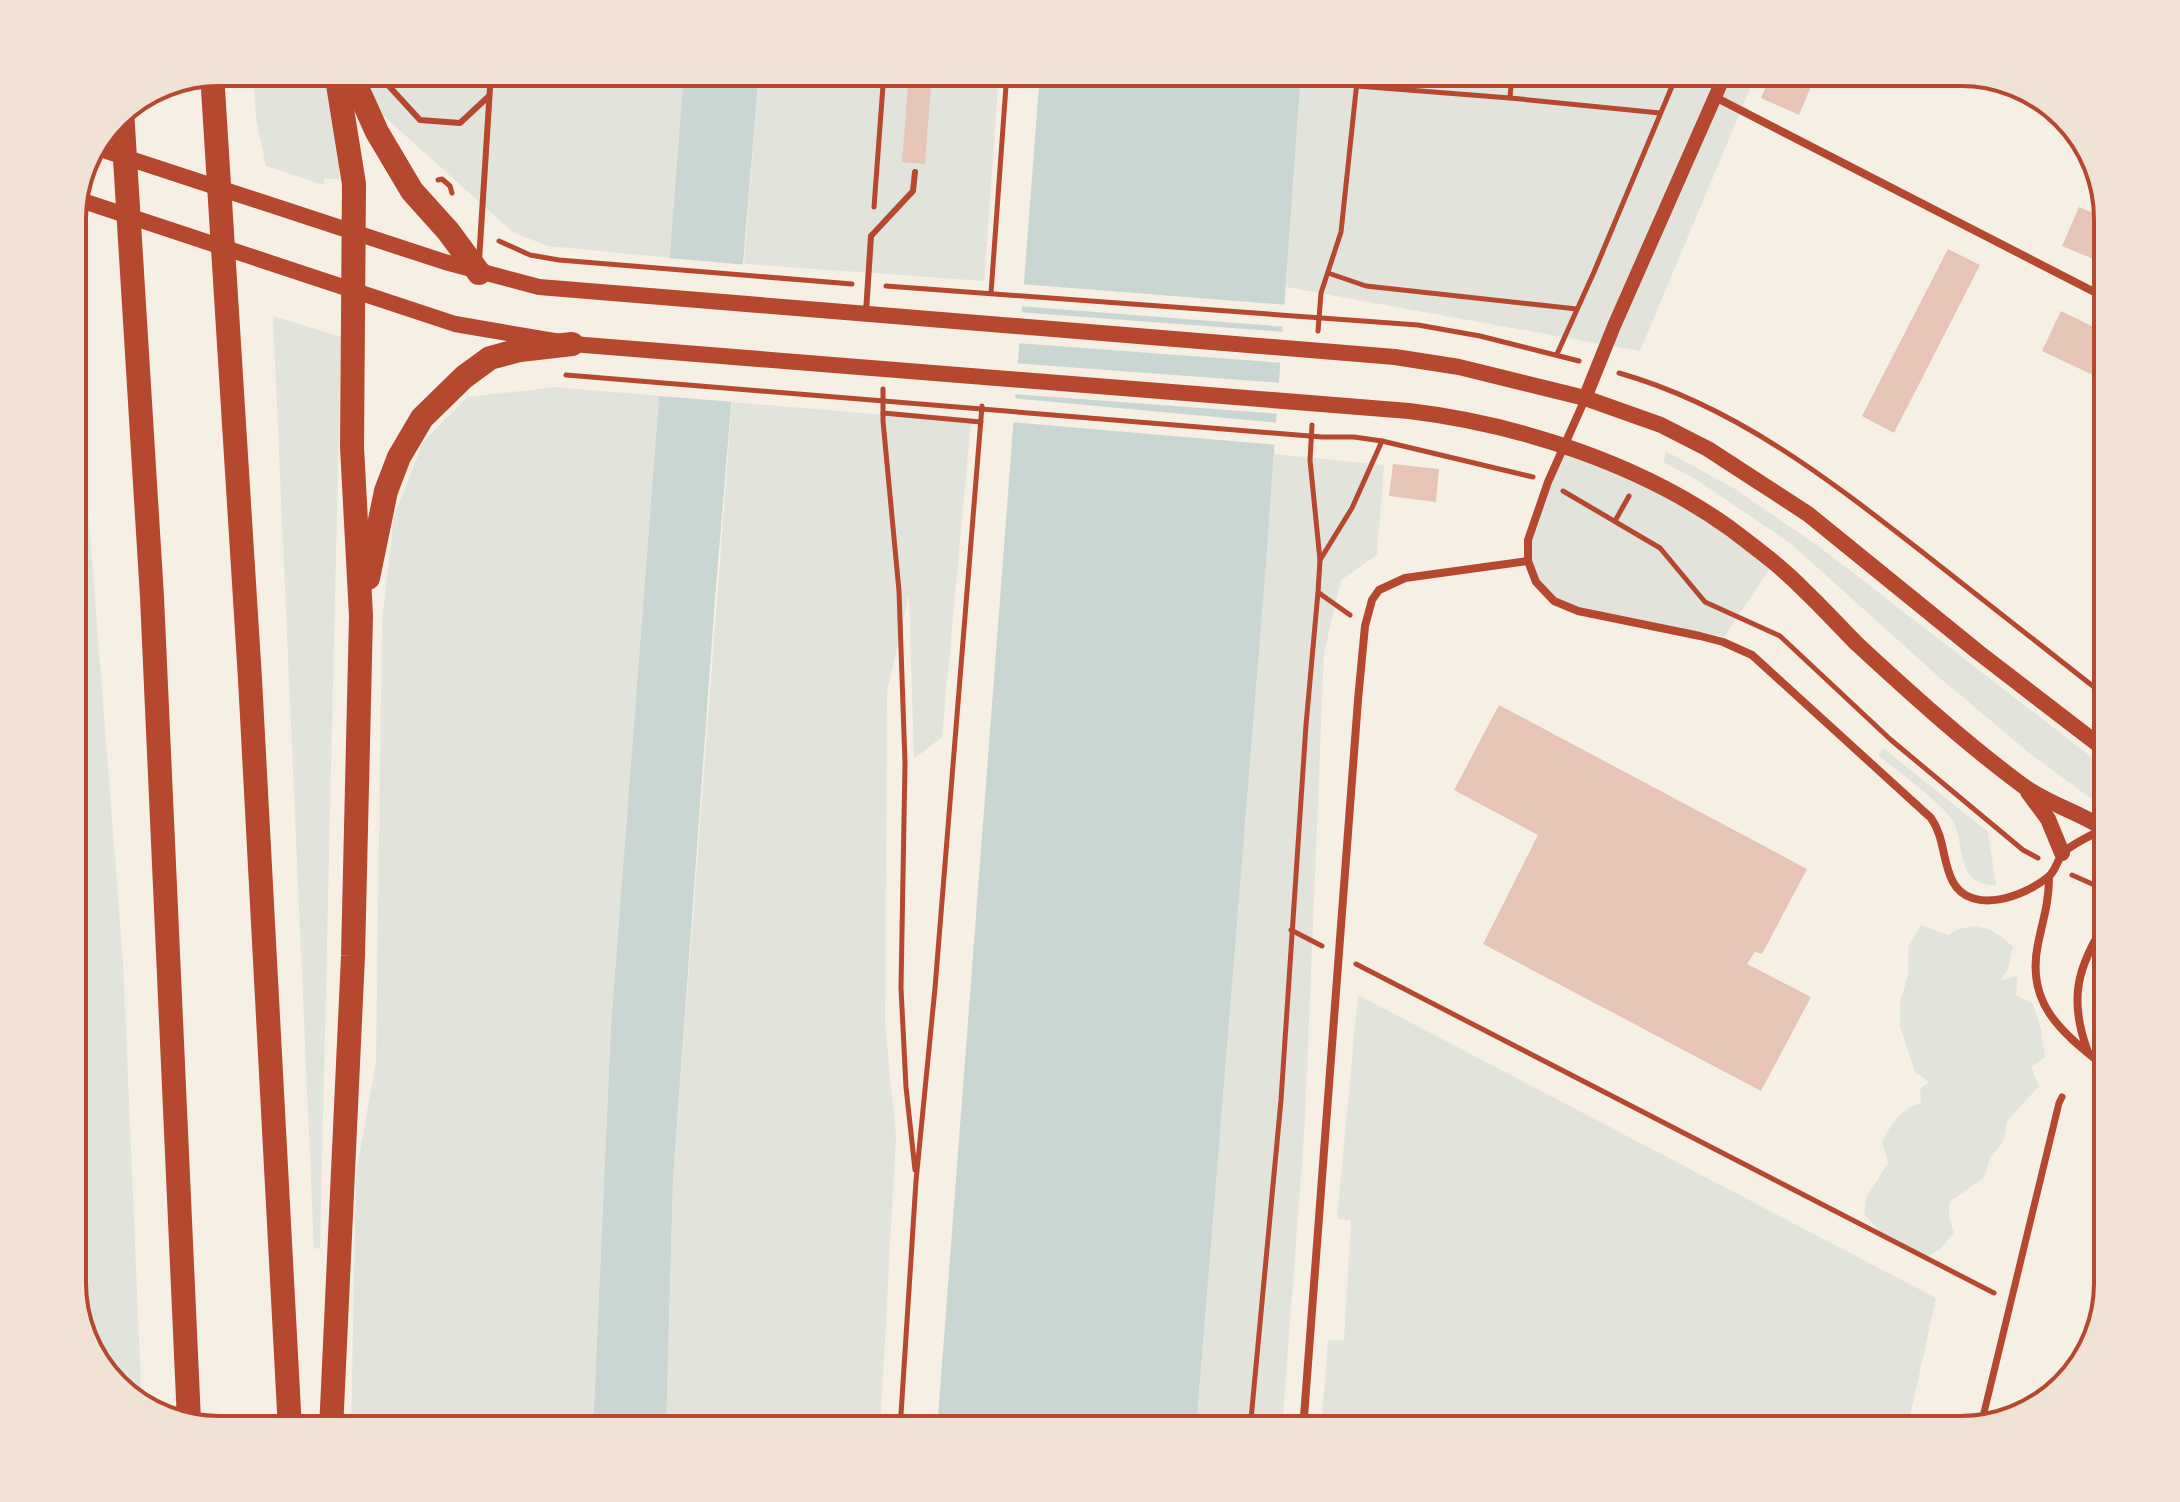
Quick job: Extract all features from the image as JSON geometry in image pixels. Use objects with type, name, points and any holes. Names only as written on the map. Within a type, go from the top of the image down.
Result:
[{"type":"highway","points":[[332,1416],[353,956],[361,616],[352,447],[354,184],[338,86]]},
{"type":"highway","points":[[356,86],[377,132],[412,191],[448,231],[479,273]]},
{"type":"highway","points":[[213,87],[228,302],[289,1416]]},
{"type":"highway","points":[[123,127],[152,597],[189,1412]]},
{"type":"highway","points":[[361,616],[386,491],[399,457],[422,418],[464,377],[490,358],[520,350],[572,344]]},
{"type":"main road","points":[[105,151],[479,273],[539,287],[972,323],[1324,345],[1459,367],[1585,398],[1661,425],[1708,449],[1797,506],[2094,741]]},
{"type":"main road","points":[[87,203],[354,292],[455,324],[493,332],[572,344],[1326,403],[1451,416],[1564,446],[1680,498],[1729,528],[1804,589],[1855,641],[2025,788],[2048,819],[2062,853]]},
{"type":"main road","points":[[2025,788],[2094,822]]},
{"type":"street","points":[[1720,86],[1614,326],[1528,540],[1528,561],[1536,582],[1563,606],[1723,642],[1752,655],[1931,818],[1941,837],[1948,871],[1963,894],[1980,900],[1999,901],[2049,877],[2057,868],[2062,853],[2094,835]]},
{"type":"street","points":[[1715,97],[2094,292]]},
{"type":"street","points":[[1304,1416],[1365,626],[1372,600],[1379,590],[1390,583],[1432,573],[1528,561]]},
{"type":"street","points":[[2049,877],[2049,901],[2034,967],[2036,987],[2052,1020],[2094,1058]]},
{"type":"street","points":[[2088,1053],[2076,1017],[2078,981],[2094,940]]},
{"type":"street","points":[[1984,1414],[2062,1097]]},
{"type":"lane","points":[[389,86],[420,120],[460,123],[489,96]]},
{"type":"lane","points":[[479,273],[490,86]]},
{"type":"lane","points":[[866,315],[871,236],[913,191],[915,172]]},
{"type":"path","points":[[871,236],[883,86]]},
{"type":"path","points":[[990,304],[1006,86]]},
{"type":"path","points":[[1324,345],[1321,293],[1341,232],[1357,86],[1660,113]]},
{"type":"path","points":[[1510,98],[1511,86]]},
{"type":"path","points":[[1557,354],[1672,86]]},
{"type":"path","points":[[604,265],[800,279]]},
{"type":"path","points":[[1328,273],[1366,286],[1577,309]]},
{"type":"path","points":[[975,292],[1333,318]]},
{"type":"path","points":[[884,368],[883,413],[899,591],[905,763],[901,988],[906,1087],[916,1181]]},
{"type":"path","points":[[595,378],[1322,437]]},
{"type":"path","points":[[901,1416],[916,1181],[983,393]]},
{"type":"path","points":[[883,413],[981,422]]},
{"type":"path","points":[[1251,1416],[1281,1100],[1320,560],[1310,460],[1313,415]]},
{"type":"path","points":[[1320,560],[1352,508],[1382,441]]},
{"type":"path","points":[[1318,592],[1365,626]]},
{"type":"path","points":[[1291,930],[2009,1301]]},
{"type":"shaded area","points":[[254,86],[326,86],[339,156],[339,180],[325,178],[323,185],[266,166],[256,119]]},
{"type":"shaded area","points":[[370,86],[683,86],[672,258],[548,246],[514,233],[378,111]]},
{"type":"shaded area","points":[[683,86],[758,86],[715,598],[673,1179],[666,1416],[594,1416],[611,1026]]},
{"type":"shaded area","points":[[758,86],[998,86],[984,281],[744,264]]},
{"type":"shaded area","points":[[1039,86],[1300,86],[1266,563],[1197,1416],[938,1416]]},
{"type":"shaded area","points":[[1300,86],[1751,86],[1640,351],[1286,287]]},
{"type":"shaded area","points":[[273,316],[341,337],[320,1248],[314,1249]]},
{"type":"shaded area","points":[[556,387],[661,396],[611,1026],[594,1416],[351,1416],[356,1173],[376,1062],[382,621],[394,516],[423,442],[467,397]]},
{"type":"shaded area","points":[[732,402],[971,422],[942,737],[914,759],[909,595],[887,692],[885,1023],[896,1137],[881,1416],[666,1416],[673,1179]]},
{"type":"shaded area","points":[[1565,450],[1679,501],[1771,567],[1724,637],[1564,604],[1536,581],[1528,560],[1529,542]]},
{"type":"shaded area","points":[[1666,451],[1735,489],[1821,548],[2094,759],[2094,801],[2028,752],[1940,678],[1790,543],[1694,478],[1663,462]]},
{"type":"shaded area","points":[[1274,454],[1384,465],[1377,555],[1341,580],[1324,653],[1305,1122],[1283,1416],[1197,1416]]},
{"type":"shaded area","points":[[86,483],[123,961],[141,1391],[113,1364],[104,1350],[96,1334],[86,1292]]},
{"type":"shaded area","points":[[1883,748],[1988,832],[1996,885],[1983,884],[1968,872],[1949,815],[1878,755]]},
{"type":"shaded area","points":[[1921,925],[1948,935],[1975,926],[1998,934],[2013,947],[2008,969],[2000,981],[2018,976],[2016,995],[2033,1004],[2045,1057],[2031,1067],[2039,1086],[2007,1121],[2003,1142],[1990,1157],[1985,1177],[1949,1202],[1949,1218],[1954,1233],[1940,1249],[1925,1258],[1884,1237],[1864,1214],[1867,1196],[1888,1163],[1882,1141],[1903,1113],[1921,1103],[1920,1089],[1929,1082],[1915,1072],[1900,1026],[1900,1001],[1908,976],[1908,947]]},
{"type":"shaded area","points":[[1358,995],[1936,1298],[1910,1416],[1322,1416],[1328,1340],[1344,1340],[1351,1220],[1337,1219]]},
{"type":"pier","points":[[668,258],[748,265],[736,402],[657,396]]},
{"type":"pier","points":[[1020,284],[1288,305],[1287,327],[1018,306]]},
{"type":"pier","points":[[1018,312],[1286,332],[1284,363],[1016,343]]},
{"type":"pier","points":[[1014,363],[1283,383],[1281,414],[1012,394]]},
{"type":"pier","points":[[1011,398],[1280,423],[1278,445],[1010,422]]},
{"type":"building","points":[[908,86],[931,86],[925,164],[902,162]]},
{"type":"building","points":[[1766,86],[1811,86],[1799,115],[1761,98]]},
{"type":"building","points":[[2079,207],[2094,213],[2094,259],[2062,246]]},
{"type":"building","points":[[1948,249],[1980,265],[1894,433],[1862,416]]},
{"type":"building","points":[[2061,311],[2094,327],[2094,375],[2042,351]]},
{"type":"building","points":[[1393,464],[1439,469],[1436,502],[1389,496]]},
{"type":"building","points":[[1499,705],[1807,869],[1762,954],[1755,952],[1747,964],[1811,997],[1761,1091],[1483,944],[1538,835],[1454,790]]}]
